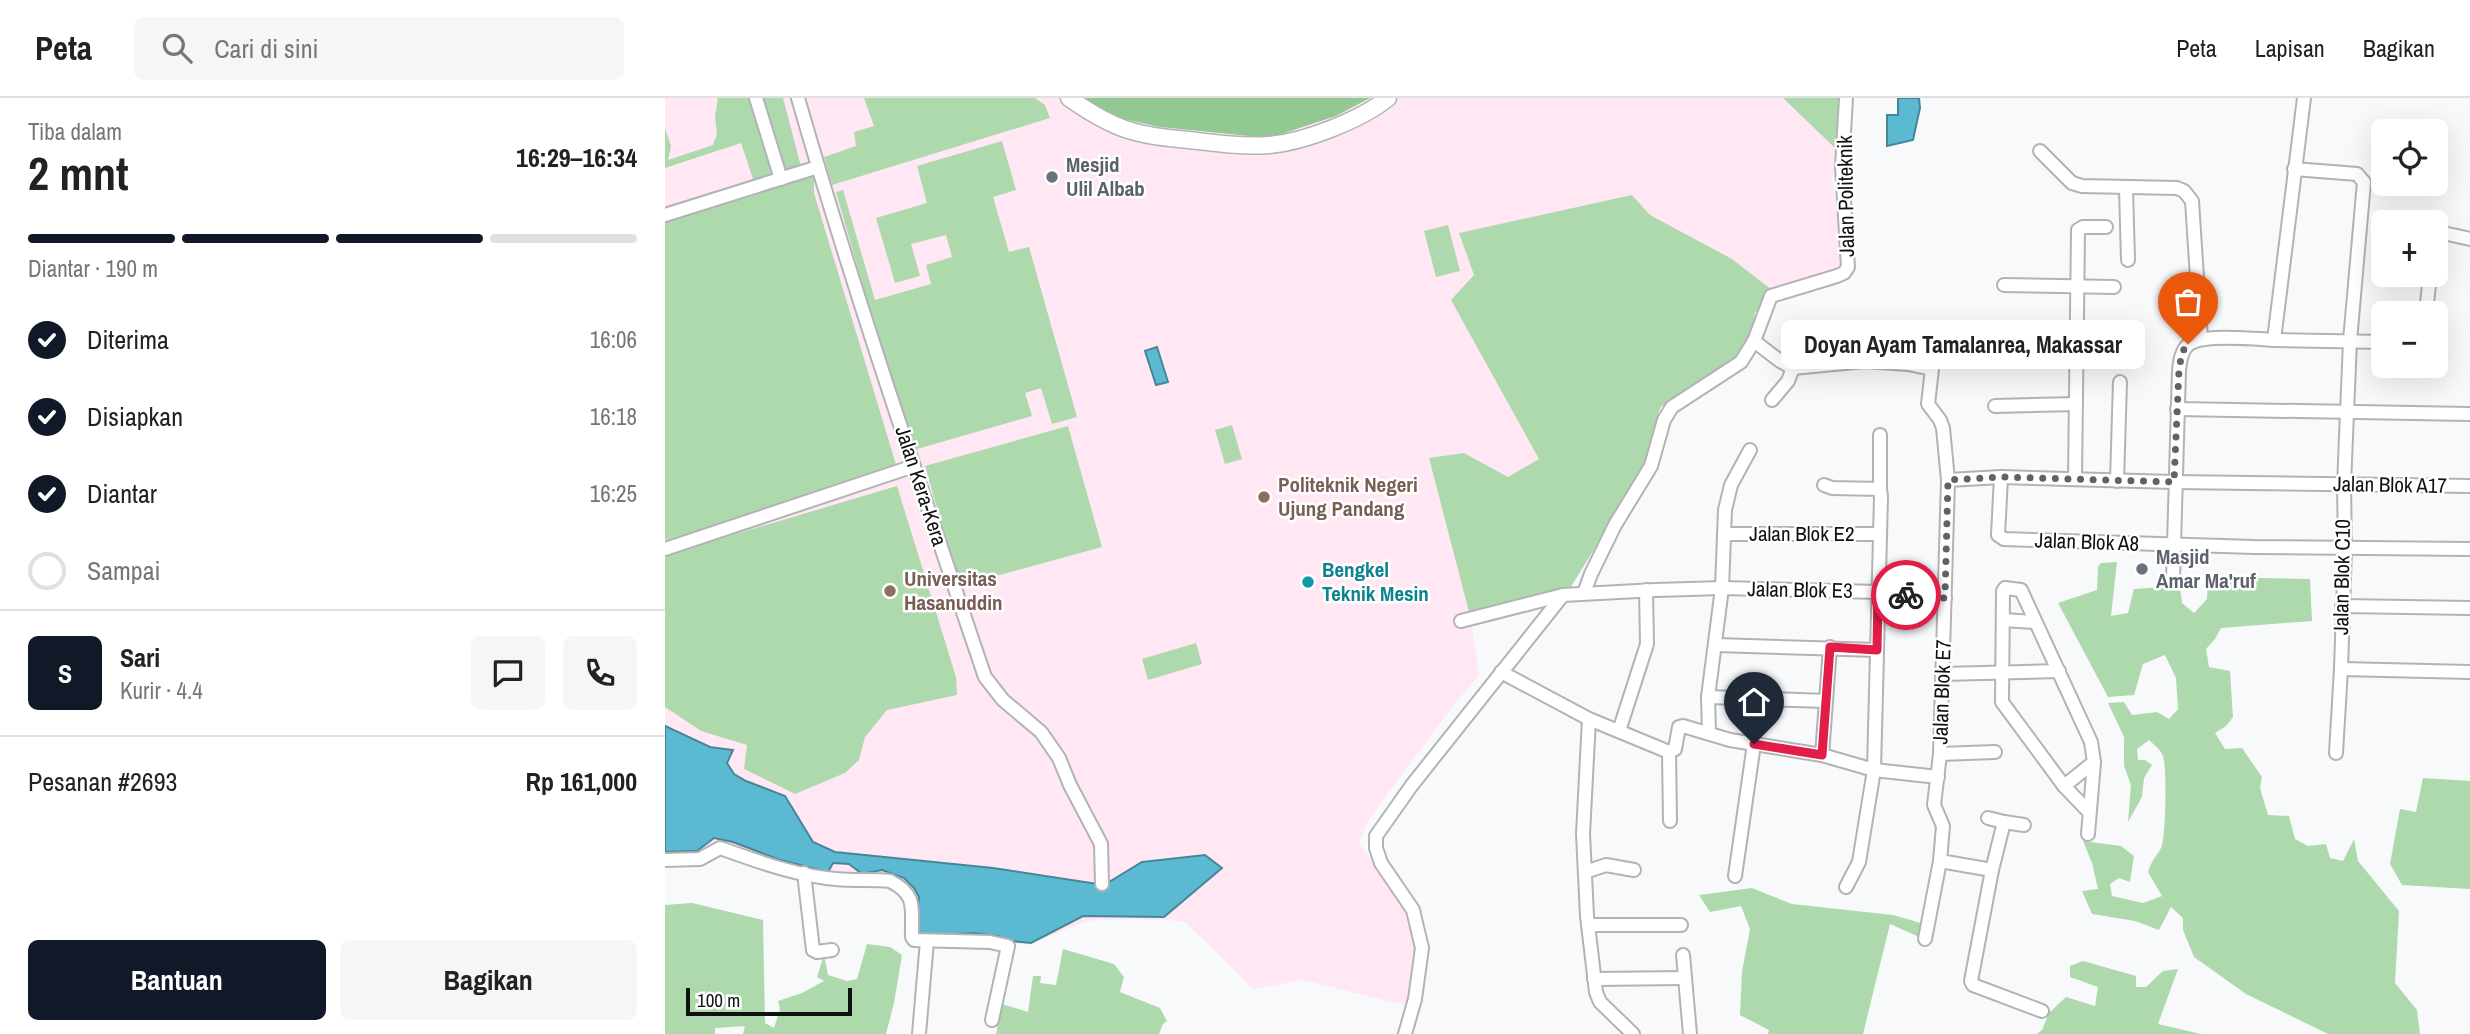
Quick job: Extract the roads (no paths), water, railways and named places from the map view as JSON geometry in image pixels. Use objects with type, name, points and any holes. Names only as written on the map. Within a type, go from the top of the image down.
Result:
[{"type":"street","points":[[756,98],[781,179]]},
{"type":"street","name":"Jalan Kera-Kera","points":[[797,98],[914,466],[985,677],[1003,700],[1041,732],[1059,758],[1101,844],[1102,884]]},
{"type":"street","points":[[1069,98],[1098,117],[1126,129],[1154,136],[1272,145],[1321,132],[1374,109],[1388,98]]},
{"type":"street","name":"Jalan Politeknik","points":[[1584,593],[1615,525],[1651,466],[1664,420],[1672,407],[1741,362],[1753,341],[1771,296],[1837,276],[1844,273],[1848,267],[1842,167],[1846,98]]},
{"type":"street","points":[[2274,340],[2304,98]]},
{"type":"street","points":[[2040,151],[2073,183],[2082,186],[2177,188],[2184,191],[2192,201],[2201,339]]},
{"type":"street","points":[[665,215],[818,167]]},
{"type":"street","name":"Jalan Blok C10","points":[[2294,169],[2357,174],[2364,182],[2350,341],[2341,669],[2336,753]]},
{"type":"street","points":[[2126,188],[2128,260]]},
{"type":"street","points":[[2075,479],[2078,230],[2083,227],[2106,227]]},
{"type":"street","points":[[2448,234],[2470,239]]},
{"type":"street","points":[[2004,285],[2114,287]]},
{"type":"street","points":[[2172,580],[2179,370],[2182,352],[2188,344],[2201,339],[2371,342]]},
{"type":"street","points":[[1753,341],[1793,368],[1788,380],[1772,400]]},
{"type":"street","points":[[1996,346],[2122,347]]},
{"type":"street","name":"Jalan Blok E7","points":[[1793,368],[1865,361],[1931,367],[1933,374],[1928,404],[1943,428],[1948,480],[1940,754],[1934,806],[1943,826],[1940,861],[1925,939]]},
{"type":"street","points":[[2117,481],[2120,382]]},
{"type":"street","points":[[1995,406],[2076,404]]},
{"type":"street","points":[[2177,409],[2470,414]]},
{"type":"street","points":[[1846,887],[1859,862],[1874,770],[1880,435]]},
{"type":"street","points":[[1709,733],[1708,697],[1723,588],[1728,494],[1750,450]]},
{"type":"street","points":[[665,549],[914,466]]},
{"type":"street","name":"Jalan Blok A17","points":[[1948,480],[2001,477],[2470,486]]},
{"type":"street","name":"Jalan Blok A8","points":[[2001,477],[1998,535],[2002,539],[2470,550]]},
{"type":"street","points":[[1824,485],[1832,488],[1880,489]]},
{"type":"street","name":"Jalan Blok E2","points":[[1724,534],[1880,534]]},
{"type":"street","name":"Jalan Blok E3","points":[[1461,621],[1563,595],[1646,590],[1723,588],[1878,592],[1945,598]]},
{"type":"street","points":[[2088,834],[2094,762],[2091,742],[2021,590],[2005,588],[2001,672],[2004,704],[2064,786],[2089,812]]},
{"type":"street","points":[[1619,731],[1647,644],[1646,590]]},
{"type":"street","points":[[1408,1033],[1422,947],[1413,910],[1381,863],[1375,848],[1376,836],[1412,785],[1563,595]]},
{"type":"street","points":[[2342,606],[2470,608]]},
{"type":"street","points":[[2003,620],[2035,622]]},
{"type":"street","points":[[1716,645],[1877,650]]},
{"type":"street","points":[[1822,755],[1830,647]]},
{"type":"street","points":[[2341,669],[2470,672]]},
{"type":"street","points":[[1942,674],[2059,671]]},
{"type":"street","points":[[1501,672],[1589,719],[1669,752]]},
{"type":"street","points":[[2045,672],[2072,702]]},
{"type":"street","points":[[1708,697],[1826,701]]},
{"type":"street","points":[[1589,719],[1583,834],[1594,979],[1601,1002],[1633,1034]]},
{"type":"street","points":[[1669,752],[1675,748],[1679,727],[1685,726],[1754,744],[1822,755],[1874,770],[1938,777]]},
{"type":"street","points":[[1735,876],[1754,744]]},
{"type":"street","points":[[1669,752],[1670,821]]},
{"type":"street","points":[[1940,754],[1995,752]]},
{"type":"street","points":[[2064,786],[2094,762]]},
{"type":"street","points":[[1988,818],[2024,825]]},
{"type":"street","points":[[2004,822],[1971,981],[1977,988],[2042,1012]]},
{"type":"street","points":[[665,860],[700,859],[720,848],[804,873],[835,879],[890,881],[905,889],[911,900],[912,937],[916,941],[990,942],[1007,946],[992,1020]]},
{"type":"street","points":[[1940,861],[1992,870]]},
{"type":"street","points":[[1585,872],[1606,865],[1634,870]]},
{"type":"street","points":[[804,873],[813,950],[832,950]]},
{"type":"street","points":[[1589,925],[1681,926]]},
{"type":"street","points":[[919,1034],[927,941]]},
{"type":"street","points":[[1683,955],[1690,1034]]},
{"type":"street","points":[[1594,979],[1685,978]]},
{"type":"water","points":[[1898,98],[1919,98],[1920,108],[1913,140],[1887,146],[1887,115],[1898,115]]},
{"type":"water","points":[[1157,347],[1168,382],[1156,385],[1145,351]]},
{"type":"water","points":[[665,726],[710,747],[733,750],[727,763],[734,774],[785,796],[813,842],[835,852],[993,868],[1104,885],[1142,862],[1205,855],[1222,868],[1164,917],[1083,916],[1031,943],[974,933],[919,936],[916,933],[919,897],[914,888],[904,878],[882,870],[862,874],[849,864],[833,863],[828,872],[780,860],[733,842],[714,838],[697,851],[665,852]]},
{"type":"place","name":"Mesjid Ulil Albab","points":[[1052,177]]},
{"type":"place","name":"Doyan Ayam Tamalanrea, Makassar","points":[[2188,344]]},
{"type":"place","name":"Politeknik Negeri Ujung Pandang","points":[[1264,497]]},
{"type":"place","name":"Masjid Amar Ma'ruf","points":[[2142,569]]},
{"type":"place","name":"Bengkel Teknik Mesin","points":[[1308,582]]},
{"type":"place","name":"Universitas Hasanuddin","points":[[890,591]]}]
